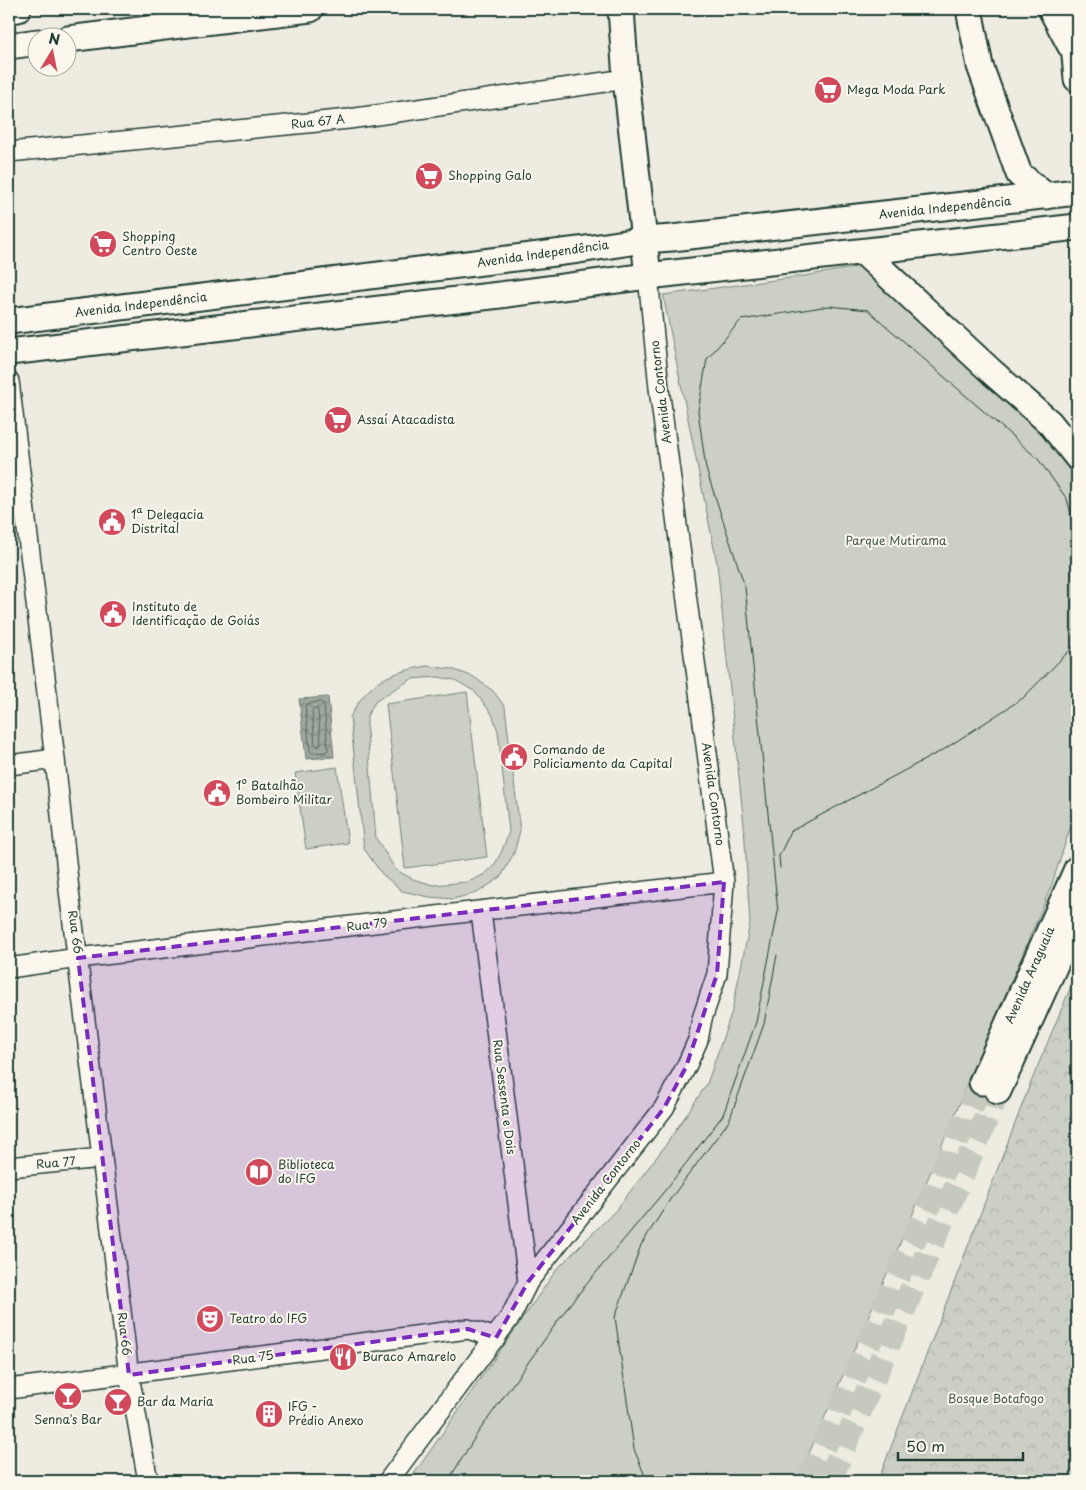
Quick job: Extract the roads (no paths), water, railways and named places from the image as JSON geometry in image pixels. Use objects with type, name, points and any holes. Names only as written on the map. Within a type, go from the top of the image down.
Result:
[{"type":"main road","points":[[9,10],[18,9]]},
{"type":"main road","points":[[78,38],[310,9]]},
{"type":"main road","name":"Avenida Contorno","points":[[622,9],[626,79],[648,276]]},
{"type":"main road","points":[[969,9],[980,66],[1019,174],[1049,196]]},
{"type":"main road","points":[[1050,9],[1075,54]]},
{"type":"main road","points":[[1070,9],[1077,79]]},
{"type":"main road","points":[[9,46],[28,43]]},
{"type":"main road","name":"Avenida Independência","points":[[9,321],[579,250],[644,240],[1077,192]]},
{"type":"main road","points":[[9,352],[1077,227]]},
{"type":"main road","points":[[863,252],[993,373],[1050,423],[1077,457]]},
{"type":"main road","name":"Avenida Araguaia","points":[[1077,868],[990,1087],[1077,916]]},
{"type":"street","name":"Rua 67 A","points":[[9,152],[349,119],[626,79]]},
{"type":"street","name":"Avenida Contorno","points":[[388,1481],[496,1338],[511,1316],[528,1282],[664,1108],[698,1040],[702,1019],[717,974],[724,882],[659,388],[648,276]]},
{"type":"street","name":"Rua 66","points":[[9,383],[129,1375],[148,1481]]},
{"type":"street","points":[[9,765],[55,759]]},
{"type":"street","name":"Rua 79","points":[[9,968],[78,958],[724,882]]},
{"type":"street","name":"Rua Sessenta e Dois","points":[[480,912],[528,1282]]},
{"type":"street","name":"Rua 77","points":[[9,1167],[102,1158]]},
{"type":"street","name":"Rua 75","points":[[9,1389],[129,1375],[468,1329],[496,1338]]},
{"type":"water","points":[[328,697],[334,757],[306,759],[299,699]]},
{"type":"tunnel","points":[[809,1481],[982,1082]]},
{"type":"tunnel","points":[[829,1481],[998,1091]]},
{"type":"tram line","points":[[448,1481],[477,1434],[570,1304],[667,1188],[723,1115],[756,1022],[778,912],[745,587],[706,469],[698,411],[707,359],[741,320],[829,306],[868,310],[1038,459],[1067,499],[1077,536]]},
{"type":"tram line","points":[[780,868],[779,856],[791,831],[943,750],[1023,698],[1077,643]]},
{"type":"tram line","points":[[647,1481],[634,1449],[615,1317],[641,1245],[671,1198],[729,1121],[764,1024],[777,955]]},
{"type":"place","name":"Mega Moda Park","points":[[828,90]]},
{"type":"place","name":"Shopping Galo","points":[[429,176]]},
{"type":"place","name":"Shopping Centro Oeste","points":[[103,244]]},
{"type":"place","name":"Assaí Atacadista","points":[[338,420]]},
{"type":"place","name":"1ª Delegacia Distrital","points":[[112,522]]},
{"type":"place","name":"Instituto de Identificação de Goiás","points":[[113,614]]},
{"type":"place","name":"Comando de Policiamento da Capital","points":[[514,757]]},
{"type":"place","name":"1º Batalhão Bombeiro Militar","points":[[217,793]]},
{"type":"place","name":"Biblioteca do IFG","points":[[259,1172]]},
{"type":"place","name":"Teatro do IFG","points":[[210,1319]]},
{"type":"place","name":"Buraco Amarelo","points":[[343,1357]]},
{"type":"place","name":"Senna's Bar","points":[[68,1396]]},
{"type":"place","name":"Bar da Maria","points":[[118,1402]]},
{"type":"place","name":"IFG - Prédio Anexo","points":[[269,1414]]},
{"type":"park label","name":"Parque Mutirama","points":[[896,541]]},
{"type":"park label","name":"Bosque Botafogo","points":[[996,1399]]}]
